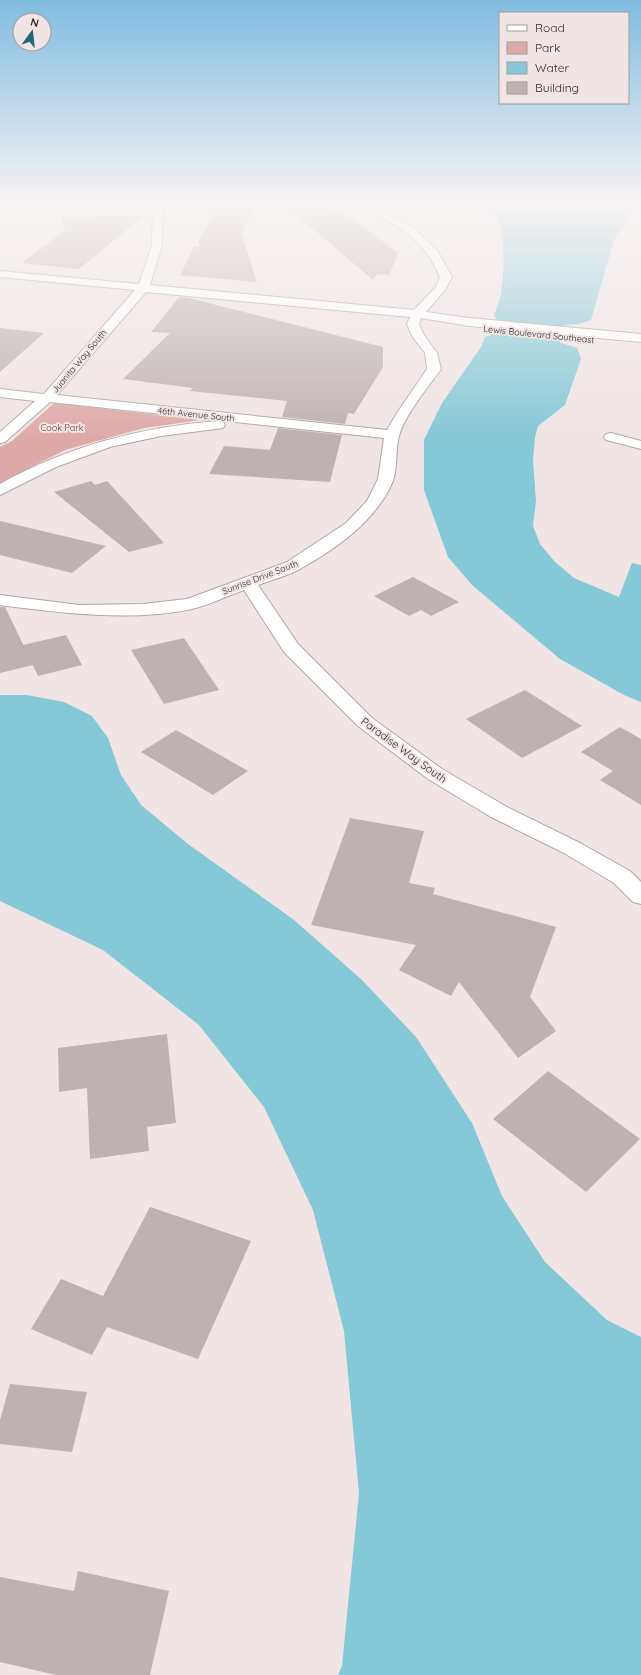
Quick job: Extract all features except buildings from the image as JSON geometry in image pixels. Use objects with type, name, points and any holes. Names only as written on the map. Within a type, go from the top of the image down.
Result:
[{"type":"street","points":[[90,282],[144,287],[415,319]]},
{"type":"street","points":[[144,287],[145,282]]},
{"type":"street","points":[[0,285],[370,321],[415,319],[441,288],[444,282]]},
{"type":"street","name":"Juanita Way South","points":[[0,439],[47,398],[133,297],[144,287]]},
{"type":"street","name":"Lewis Boulevard Southeast","points":[[415,319],[562,333],[641,338]]},
{"type":"street","name":"Sunrise Drive South","points":[[0,600],[79,610],[143,609],[190,604],[293,566],[320,550],[352,526],[374,502],[386,479],[392,435],[404,413],[434,369],[431,353],[418,336],[415,319]]},
{"type":"street","name":"Lewis Boulevard Southeast","points":[[562,333],[641,344]]},
{"type":"street","name":"46th Avenue South","points":[[0,393],[392,435]]},
{"type":"street","points":[[0,490],[49,465],[95,447],[149,433],[205,426],[279,422]]},
{"type":"street","points":[[611,437],[641,445]]},
{"type":"street","name":"Paradise Way South","points":[[247,582],[290,648],[364,722],[435,774],[499,812],[572,848],[622,877],[641,896]]},
{"type":"street","points":[[0,595],[20,602]]},
{"type":"green space","name":"Cook Park","points":[[54,403],[200,420],[144,428],[65,450],[0,483],[0,447],[12,441]]},
{"type":"water","points":[[502,282],[602,282],[591,320],[579,324],[564,325],[559,342],[577,348],[581,359],[565,405],[538,426],[535,437],[533,460],[536,501],[533,526],[540,544],[555,562],[574,578],[619,597],[632,563],[641,565],[641,702],[624,695],[560,659],[472,585],[448,557],[424,490],[424,440],[442,403],[481,347],[485,337],[490,335],[497,319],[494,316]]},
{"type":"water","points":[[0,695],[27,695],[64,702],[92,716],[108,738],[121,775],[141,805],[188,844],[294,920],[362,980],[416,1037],[472,1123],[502,1196],[545,1262],[607,1320],[641,1337],[641,1675],[338,1675],[342,1666],[359,1493],[344,1331],[313,1210],[264,1107],[199,1025],[103,950],[0,901]]},
{"type":"pier","points":[[495,320],[564,327],[560,340],[489,333]]}]
